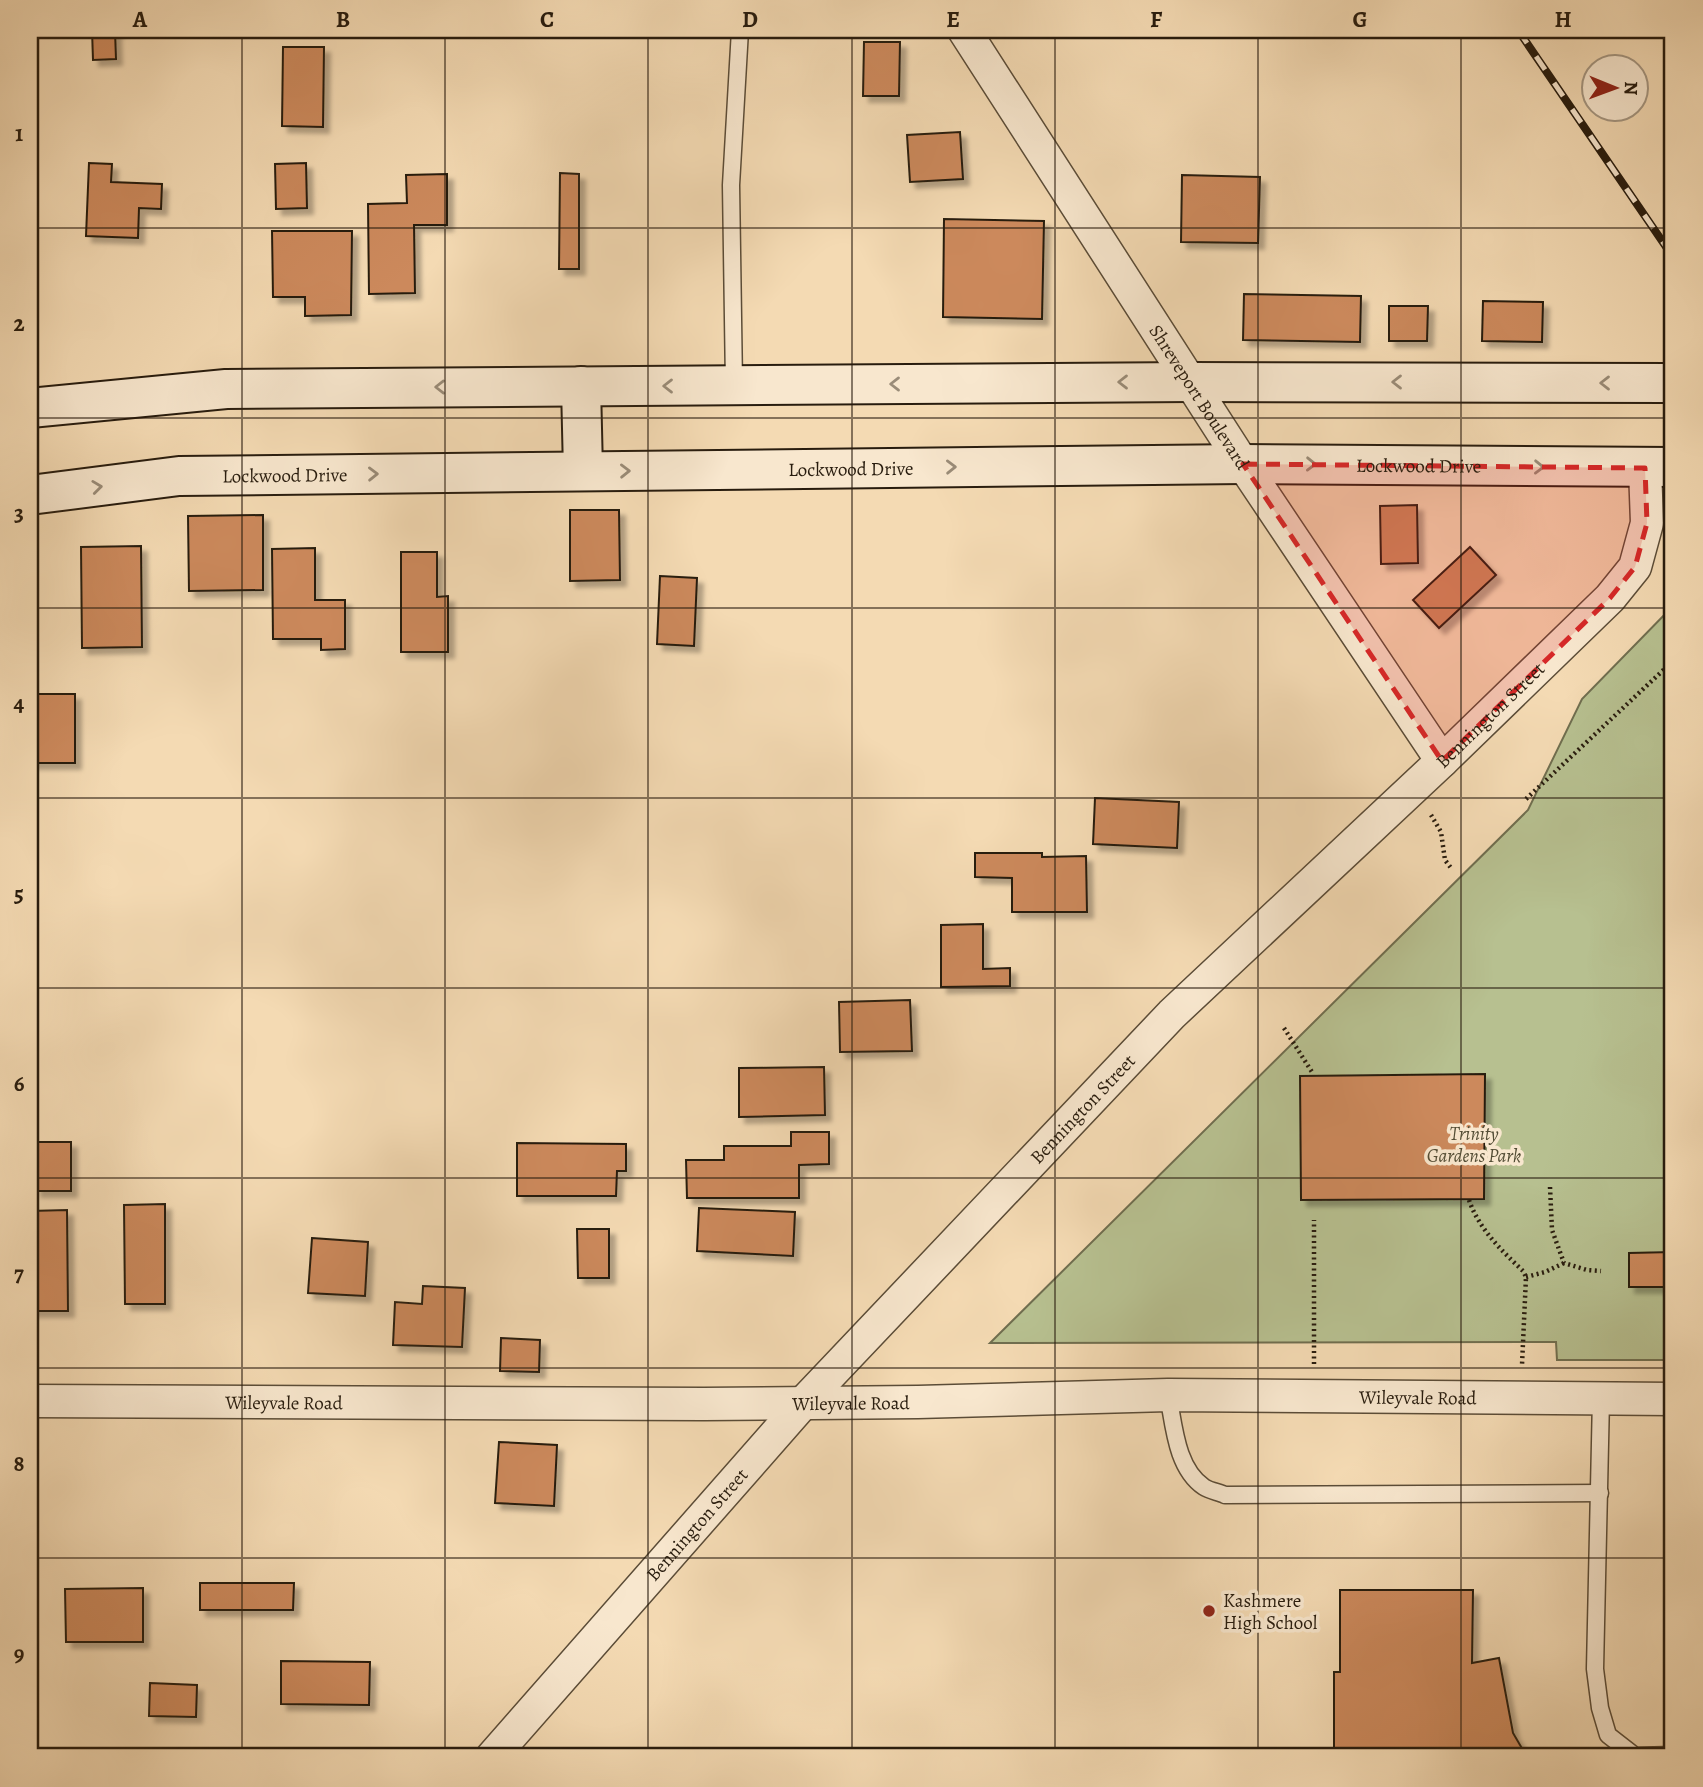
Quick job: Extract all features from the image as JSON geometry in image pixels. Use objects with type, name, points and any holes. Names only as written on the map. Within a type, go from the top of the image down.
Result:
[{"type":"main road","points":[[30,408],[226,389],[1191,382],[1673,383]]},
{"type":"main road","points":[[581,386],[583,471]]},
{"type":"main road","name":"Lockwood Drive","points":[[30,495],[179,476],[1243,464],[1659,467]]},
{"type":"street","name":"Shreveport Boulevard","points":[[964,30],[1243,464],[1442,761]]},
{"type":"street","name":"Bennington Street","points":[[492,1757],[803,1403],[1172,1014],[1442,761],[1610,598],[1635,568],[1659,467]]},
{"type":"street","name":"Wileyvale Road","points":[[30,1401],[803,1403],[1168,1395],[1673,1399]]},
{"type":"lane","points":[[734,386],[731,186],[740,30]]},
{"type":"lane","points":[[1168,1395],[1177,1444],[1189,1471],[1204,1487],[1225,1495],[1600,1493]]},
{"type":"lane","points":[[1601,1398],[1595,1670],[1600,1708],[1608,1735],[1635,1756],[1673,1755]]},
{"type":"path","points":[[1526,799],[1673,661]]},
{"type":"path","points":[[1429,812],[1441,832],[1445,860],[1451,868]]},
{"type":"path","points":[[1284,1028],[1312,1072]]},
{"type":"path","points":[[1550,1187],[1552,1230],[1564,1262]]},
{"type":"path","points":[[1469,1200],[1475,1217],[1523,1271],[1526,1278],[1522,1350]]},
{"type":"path","points":[[1314,1220],[1314,1350]]},
{"type":"path","points":[[1526,1278],[1564,1262],[1587,1270],[1601,1271]]},
{"type":"highlighted area","points":[[1243,464],[1645,468],[1647,523],[1635,567],[1610,598],[1442,761]]},
{"type":"green space","name":"Trinity Gardens Park","points":[[1673,606],[1673,1360],[1557,1360],[1556,1342],[990,1343],[1528,810],[1582,699]]},
{"type":"building","points":[[92,30],[121,30],[115,31],[116,59],[93,60]]},
{"type":"building","points":[[864,42],[900,42],[899,96],[863,96]]},
{"type":"building","points":[[283,47],[324,47],[323,127],[282,126]]},
{"type":"building","points":[[960,132],[963,179],[910,182],[907,135]]},
{"type":"building","points":[[89,163],[112,164],[111,182],[162,184],[161,209],[139,208],[138,238],[86,236]]},
{"type":"building","points":[[306,163],[307,208],[276,209],[275,164]]},
{"type":"building","points":[[560,173],[579,174],[579,269],[559,269]]},
{"type":"building","points":[[447,174],[447,225],[414,225],[415,293],[369,294],[368,204],[407,203],[406,175]]},
{"type":"building","points":[[1182,175],[1260,177],[1258,243],[1181,242]]},
{"type":"building","points":[[944,219],[1044,221],[1042,319],[943,317]]},
{"type":"building","points":[[272,231],[352,231],[351,315],[305,316],[305,297],[273,297]]},
{"type":"building","points":[[1244,294],[1361,296],[1360,342],[1243,340]]},
{"type":"building","points":[[1483,301],[1543,302],[1542,342],[1482,341]]},
{"type":"building","points":[[1389,306],[1428,306],[1427,341],[1389,341]]},
{"type":"building","points":[[1417,505],[1418,563],[1381,564],[1380,506]]},
{"type":"building","points":[[570,510],[619,510],[620,580],[570,581]]},
{"type":"building","points":[[263,515],[263,590],[189,591],[188,516]]},
{"type":"building","points":[[141,546],[142,647],[82,648],[81,547]]},
{"type":"building","points":[[1470,547],[1496,575],[1439,628],[1413,600]]},
{"type":"building","points":[[315,548],[315,600],[345,600],[345,649],[321,650],[321,639],[273,639],[272,549]]},
{"type":"building","points":[[401,552],[437,552],[437,597],[448,596],[448,652],[401,652]]},
{"type":"building","points":[[660,576],[697,578],[694,646],[657,644]]},
{"type":"building","points":[[31,694],[75,694],[75,763],[31,763]]},
{"type":"building","points":[[1095,798],[1179,802],[1177,848],[1093,844]]},
{"type":"building","points":[[975,853],[1042,853],[1042,857],[1086,856],[1087,912],[1012,912],[1012,878],[975,877]]},
{"type":"building","points":[[983,924],[983,969],[1010,968],[1010,986],[941,987],[941,925]]},
{"type":"building","points":[[910,1000],[912,1051],[840,1052],[839,1002]]},
{"type":"building","points":[[824,1067],[825,1115],[739,1117],[739,1068]]},
{"type":"building","points":[[1485,1074],[1484,1199],[1301,1200],[1300,1076]]},
{"type":"building","points":[[791,1132],[829,1132],[829,1164],[799,1165],[799,1198],[687,1198],[686,1160],[724,1160],[724,1146],[791,1146]]},
{"type":"building","points":[[36,1142],[71,1142],[71,1191],[35,1191]]},
{"type":"building","points":[[517,1143],[626,1144],[626,1171],[617,1171],[616,1196],[517,1196]]},
{"type":"building","points":[[165,1204],[165,1304],[125,1304],[124,1205]]},
{"type":"building","points":[[699,1208],[795,1212],[793,1256],[697,1251]]},
{"type":"building","points":[[67,1210],[68,1311],[30,1311],[30,1211]]},
{"type":"building","points":[[577,1229],[609,1229],[609,1278],[578,1278]]},
{"type":"building","points":[[312,1238],[368,1242],[365,1296],[308,1293]]},
{"type":"building","points":[[1673,1252],[1673,1287],[1629,1287],[1629,1253]]},
{"type":"building","points":[[423,1286],[465,1288],[462,1347],[393,1345],[395,1302],[422,1304]]},
{"type":"building","points":[[501,1338],[540,1340],[539,1372],[500,1371]]},
{"type":"building","points":[[499,1442],[557,1445],[554,1506],[495,1503]]},
{"type":"building","points":[[200,1583],[294,1583],[293,1610],[200,1610]]},
{"type":"building","points":[[143,1588],[143,1642],[66,1642],[65,1589]]},
{"type":"building","points":[[1340,1590],[1473,1590],[1472,1663],[1499,1658],[1513,1733],[1527,1757],[1334,1757],[1334,1672],[1340,1672]]},
{"type":"building","points":[[281,1661],[370,1662],[369,1705],[281,1704]]},
{"type":"building","points":[[150,1683],[197,1685],[196,1717],[149,1716]]},
{"type":"railway","points":[[1518,30],[1673,257]]},
{"type":"place","name":"Kashmere High School","points":[[1209,1611]]}]
